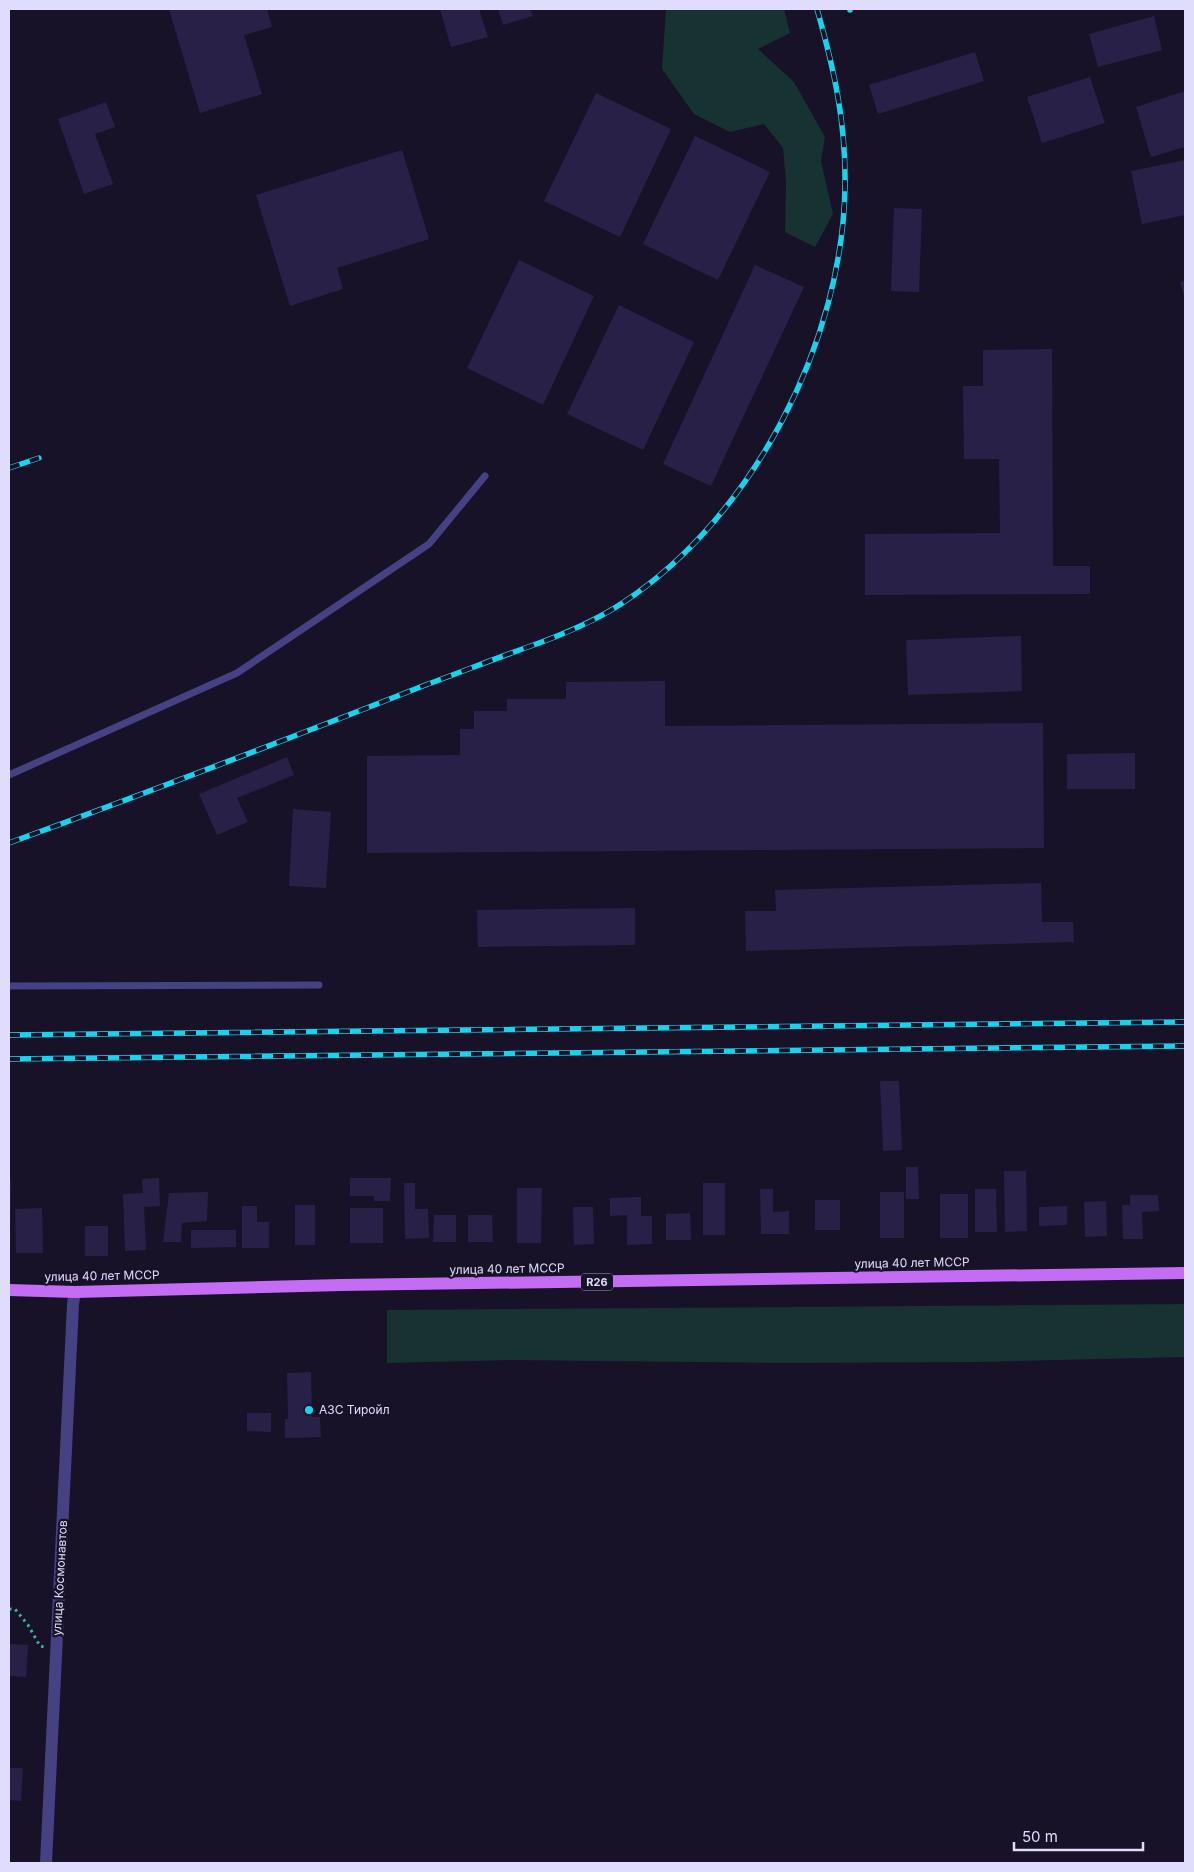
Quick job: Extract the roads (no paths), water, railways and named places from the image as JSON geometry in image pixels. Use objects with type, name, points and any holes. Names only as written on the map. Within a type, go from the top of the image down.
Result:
[{"type":"main road","name":"улица 40 лет МССР","points":[[9,1290],[75,1292],[331,1286],[1185,1273]]},
{"type":"street","name":"улица Космонавтов","points":[[46,1863],[75,1292]]},
{"type":"lane","points":[[9,775],[237,673],[429,544],[485,476]]},
{"type":"lane","points":[[9,986],[319,985]]},
{"type":"railway","points":[[9,843],[578,628],[624,602],[671,566],[713,523],[751,473],[782,420],[808,363],[828,304],[840,245],[845,186],[841,118],[834,74],[817,9]]},
{"type":"railway","points":[[9,468],[39,458]]},
{"type":"railway","points":[[9,1035],[1185,1022]]},
{"type":"railway","points":[[9,1059],[1185,1046]]},
{"type":"place","name":"АЗС Тиройл","points":[[309,1410]]}]
